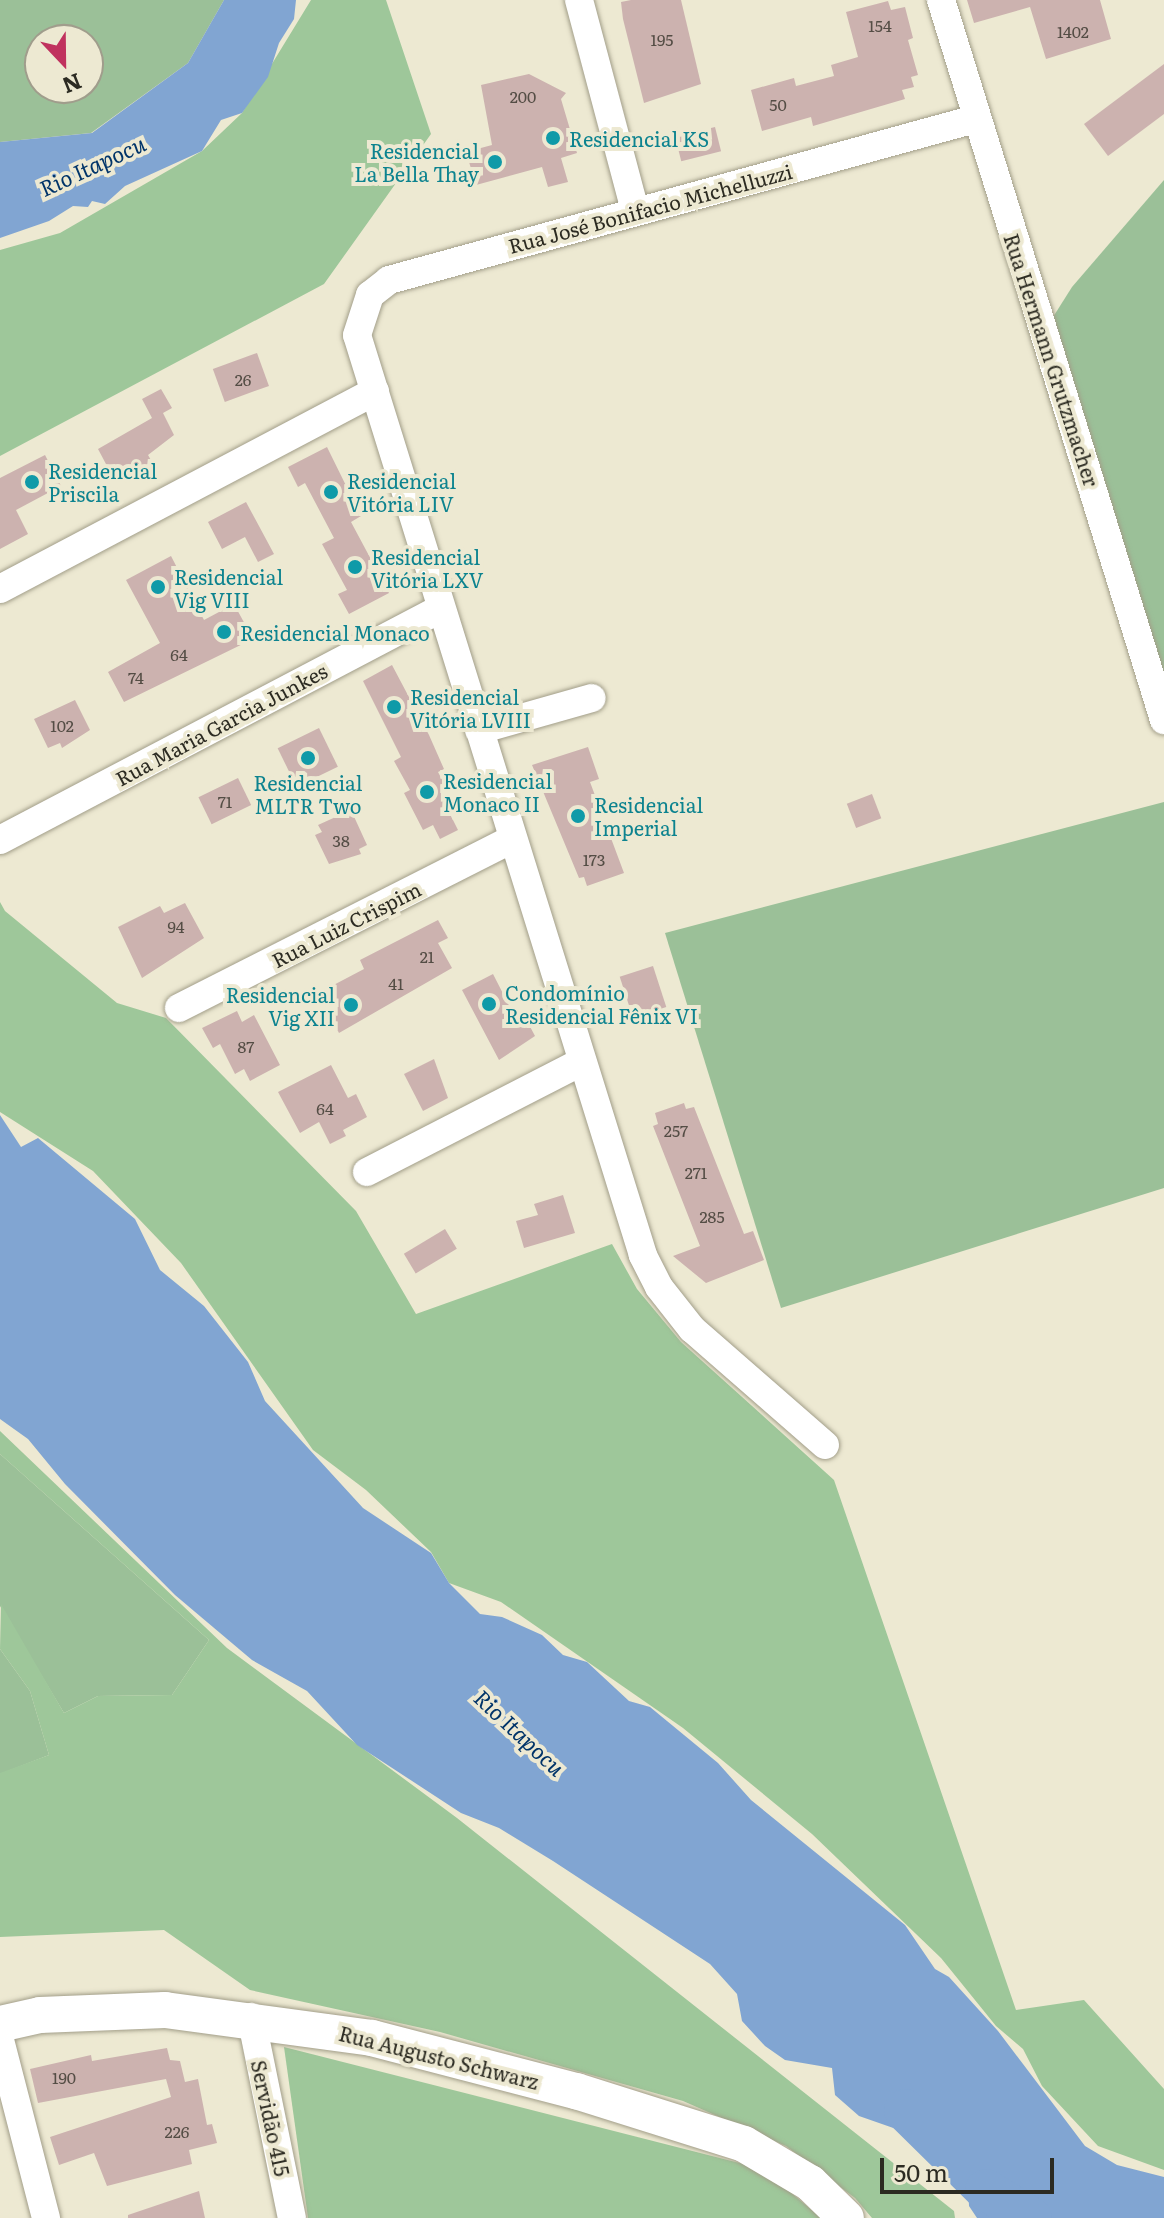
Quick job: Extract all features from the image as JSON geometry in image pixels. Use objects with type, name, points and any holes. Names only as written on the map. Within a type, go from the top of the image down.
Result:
[{"type":"main road","name":"Rua Augusto Schwarz","points":[[0,2024],[40,2015],[151,2010],[251,2017],[372,2038],[692,2124],[744,2144],[810,2183],[846,2218]]},
{"type":"street","points":[[579,0],[635,211]]},
{"type":"street","name":"Rua Hermann Grutzmacher","points":[[941,0],[975,119],[1164,720]]},
{"type":"street","name":"Rua José Bonifacio Michelluzzi","points":[[375,391],[357,335],[370,295],[389,280],[975,119]]},
{"type":"street","points":[[0,589],[375,391],[630,1220],[659,1287],[692,1329],[825,1445]]},
{"type":"street","name":"Rua Maria Garcia Junkes","points":[[0,840],[441,608]]},
{"type":"street","points":[[479,730],[592,698]]},
{"type":"street","name":"Rua Luiz Crispim","points":[[179,1008],[512,839]]},
{"type":"street","points":[[367,1172],[581,1062]]},
{"type":"street","name":"Servidão 415","points":[[251,2017],[292,2218]]},
{"type":"street","points":[[0,2040],[46,2218]]},
{"type":"street","points":[[0,2091],[35,2218]]},
{"type":"green space","points":[[0,0],[224,0],[188,63],[91,133],[0,142]]},
{"type":"green space","points":[[311,0],[386,0],[431,134],[324,284],[0,456],[0,250],[60,233],[202,151],[242,113]]},
{"type":"green space","points":[[1164,180],[1164,681],[1048,325],[1072,287]]},
{"type":"green space","points":[[1164,802],[1164,1188],[781,1308],[665,933]]},
{"type":"green space","points":[[0,902],[5,911],[117,1003],[166,1018],[356,1211],[416,1314],[612,1244],[637,1289],[681,1342],[834,1480],[1016,2010],[1084,2000],[1164,2089],[1164,2170],[1098,2146],[1042,2086],[1023,2049],[996,2026],[941,1958],[812,1834],[683,1728],[501,1602],[449,1583],[431,1552],[366,1490],[313,1450],[181,1263],[93,1171],[0,1112]]},
{"type":"green space","points":[[0,1431],[227,1648],[457,1818],[954,2211],[955,2218],[872,2218],[855,2198],[786,2146],[683,2101],[440,2032],[250,1990],[164,1930],[0,1937],[0,1773],[49,1755],[30,1691],[0,1649],[1,1604],[64,1713],[98,1696],[172,1695],[209,1640],[0,1454]]},
{"type":"green space","points":[[0,1454],[209,1640],[172,1695],[98,1696],[64,1713],[0,1606]]},
{"type":"green space","points":[[0,1649],[30,1691],[49,1755],[0,1774]]},
{"type":"green space","points":[[284,2047],[763,2169],[821,2218],[308,2218]]},
{"type":"water","points":[[224,0],[296,0],[294,19],[279,43],[268,77],[242,113],[221,120],[202,151],[125,186],[105,204],[92,201],[88,207],[73,206],[49,221],[0,238],[0,142],[92,133],[188,63]]},
{"type":"water","points":[[0,1115],[21,1147],[38,1138],[135,1219],[160,1270],[204,1306],[248,1362],[265,1401],[363,1508],[431,1553],[449,1583],[480,1614],[502,1617],[542,1635],[563,1655],[587,1662],[629,1701],[650,1707],[718,1763],[751,1800],[905,1925],[935,1969],[949,1977],[998,2031],[1085,2146],[1117,2165],[1164,2177],[1164,2218],[977,2218],[969,2206],[967,2157],[952,2147],[954,2137],[949,2138],[947,2151],[937,2154],[922,2138],[859,2116],[835,2095],[832,2068],[785,2060],[765,2046],[742,2021],[737,1994],[710,1964],[553,1861],[499,1828],[461,1813],[357,1745],[307,1691],[252,1660],[175,1595],[65,1484],[28,1439],[0,1419]]},
{"type":"building","points":[[681,0],[701,84],[644,103],[623,19],[621,2]]},
{"type":"building","points":[[967,0],[1100,0],[1111,39],[1046,59],[1030,7],[974,23]]},
{"type":"building","points":[[888,1],[891,10],[905,7],[913,38],[908,40],[918,75],[911,77],[914,87],[902,90],[905,99],[813,126],[811,117],[762,131],[751,90],[794,78],[796,86],[834,76],[831,65],[858,57],[846,12]]},
{"type":"building","points":[[1164,64],[1164,114],[1108,156],[1084,124]]},
{"type":"building","points":[[529,74],[566,93],[561,99],[577,153],[561,158],[568,182],[548,187],[542,167],[476,185],[466,152],[492,145],[481,85]]},
{"type":"building","points":[[715,127],[721,151],[681,161],[675,137]]},
{"type":"building","points":[[257,353],[269,386],[225,402],[213,369]]},
{"type":"building","points":[[161,389],[172,408],[163,413],[174,435],[148,455],[152,462],[115,481],[98,449],[152,418],[142,399]]},
{"type":"building","points":[[327,447],[361,516],[351,522],[389,593],[349,614],[338,594],[347,590],[322,544],[334,538],[305,483],[298,487],[288,467]]},
{"type":"building","points":[[45,455],[61,486],[16,510],[28,534],[0,549],[0,478]]},
{"type":"building","points":[[246,502],[274,554],[258,562],[245,537],[222,549],[208,522]]},
{"type":"building","points":[[171,556],[204,620],[234,604],[253,639],[124,702],[108,672],[160,643],[126,580]]},
{"type":"building","points":[[392,665],[429,735],[444,769],[438,772],[459,812],[451,816],[458,830],[440,839],[433,825],[423,830],[404,793],[410,790],[394,761],[401,757],[363,681]]},
{"type":"building","points":[[75,700],[90,730],[62,748],[60,743],[48,748],[34,719]]},
{"type":"building","name":"Residencial MLTR Two","points":[[319,728],[338,767],[297,787],[278,748]]},
{"type":"building","points":[[588,747],[599,779],[590,782],[624,873],[587,886],[584,877],[579,878],[532,765]]},
{"type":"building","points":[[238,778],[251,805],[212,824],[198,797]]},
{"type":"building","points":[[872,794],[881,818],[856,828],[847,804]]},
{"type":"building","points":[[351,810],[367,845],[359,849],[361,854],[329,864],[315,835],[322,832],[318,825]]},
{"type":"building","points":[[185,903],[204,938],[142,978],[118,927],[160,906],[164,913]]},
{"type":"building","points":[[438,920],[448,938],[438,943],[452,968],[339,1033],[321,998],[329,994],[326,989],[364,969],[360,960]]},
{"type":"building","points":[[653,966],[666,1007],[633,1018],[620,977]]},
{"type":"building","name":"Condomínio Residencial Fênix VI","points":[[493,974],[518,1023],[526,1019],[535,1036],[499,1060],[462,990]]},
{"type":"building","points":[[237,1011],[242,1022],[254,1015],[280,1065],[250,1081],[244,1069],[235,1074],[220,1044],[213,1048],[202,1028]]},
{"type":"building","points":[[434,1059],[448,1098],[423,1111],[404,1074]]},
{"type":"building","points":[[331,1065],[348,1098],[356,1094],[367,1117],[343,1130],[346,1136],[330,1144],[319,1122],[300,1133],[278,1092]]},
{"type":"building","points":[[684,1103],[686,1109],[694,1107],[744,1234],[753,1231],[764,1260],[706,1283],[673,1256],[700,1246],[653,1126],[658,1124],[655,1113]]},
{"type":"building","points":[[563,1195],[575,1233],[524,1248],[516,1221],[538,1215],[534,1204]]},
{"type":"building","points":[[445,1229],[457,1249],[416,1273],[404,1254]]},
{"type":"building","points":[[167,2048],[170,2060],[180,2061],[185,2082],[198,2079],[207,2125],[212,2124],[217,2143],[189,2150],[192,2164],[107,2186],[94,2153],[59,2165],[50,2137],[171,2097],[166,2079],[38,2103],[30,2069],[91,2055],[92,2061]]},
{"type":"building","points":[[199,2191],[205,2218],[128,2218],[128,2215]]},
{"type":"waterway","name":"Rio Itapocu","points":[[905,2110],[986,2190],[1031,2218]]},
{"type":"place","name":"Residencial KS","points":[[553,138]]},
{"type":"place","name":"Residencial La Bella Thay","points":[[495,162]]},
{"type":"place","name":"Residencial Priscila","points":[[32,482]]},
{"type":"place","name":"Residencial Vitória LIV","points":[[331,492]]},
{"type":"place","name":"Residencial Vitória LXV","points":[[355,567]]},
{"type":"place","name":"Residencial Vig VIII","points":[[158,587]]},
{"type":"place","name":"Residencial Monaco","points":[[224,632]]},
{"type":"place","name":"Residencial Vitória LVIII","points":[[394,707]]},
{"type":"place","name":"Residencial MLTR Two","points":[[308,758]]},
{"type":"place","name":"Residencial Monaco II","points":[[427,792]]},
{"type":"place","name":"Residencial Imperial","points":[[578,816]]},
{"type":"place","name":"Condomínio Residencial Fênix VI","points":[[489,1004]]},
{"type":"place","name":"Residencial Vig XII","points":[[351,1005]]}]
